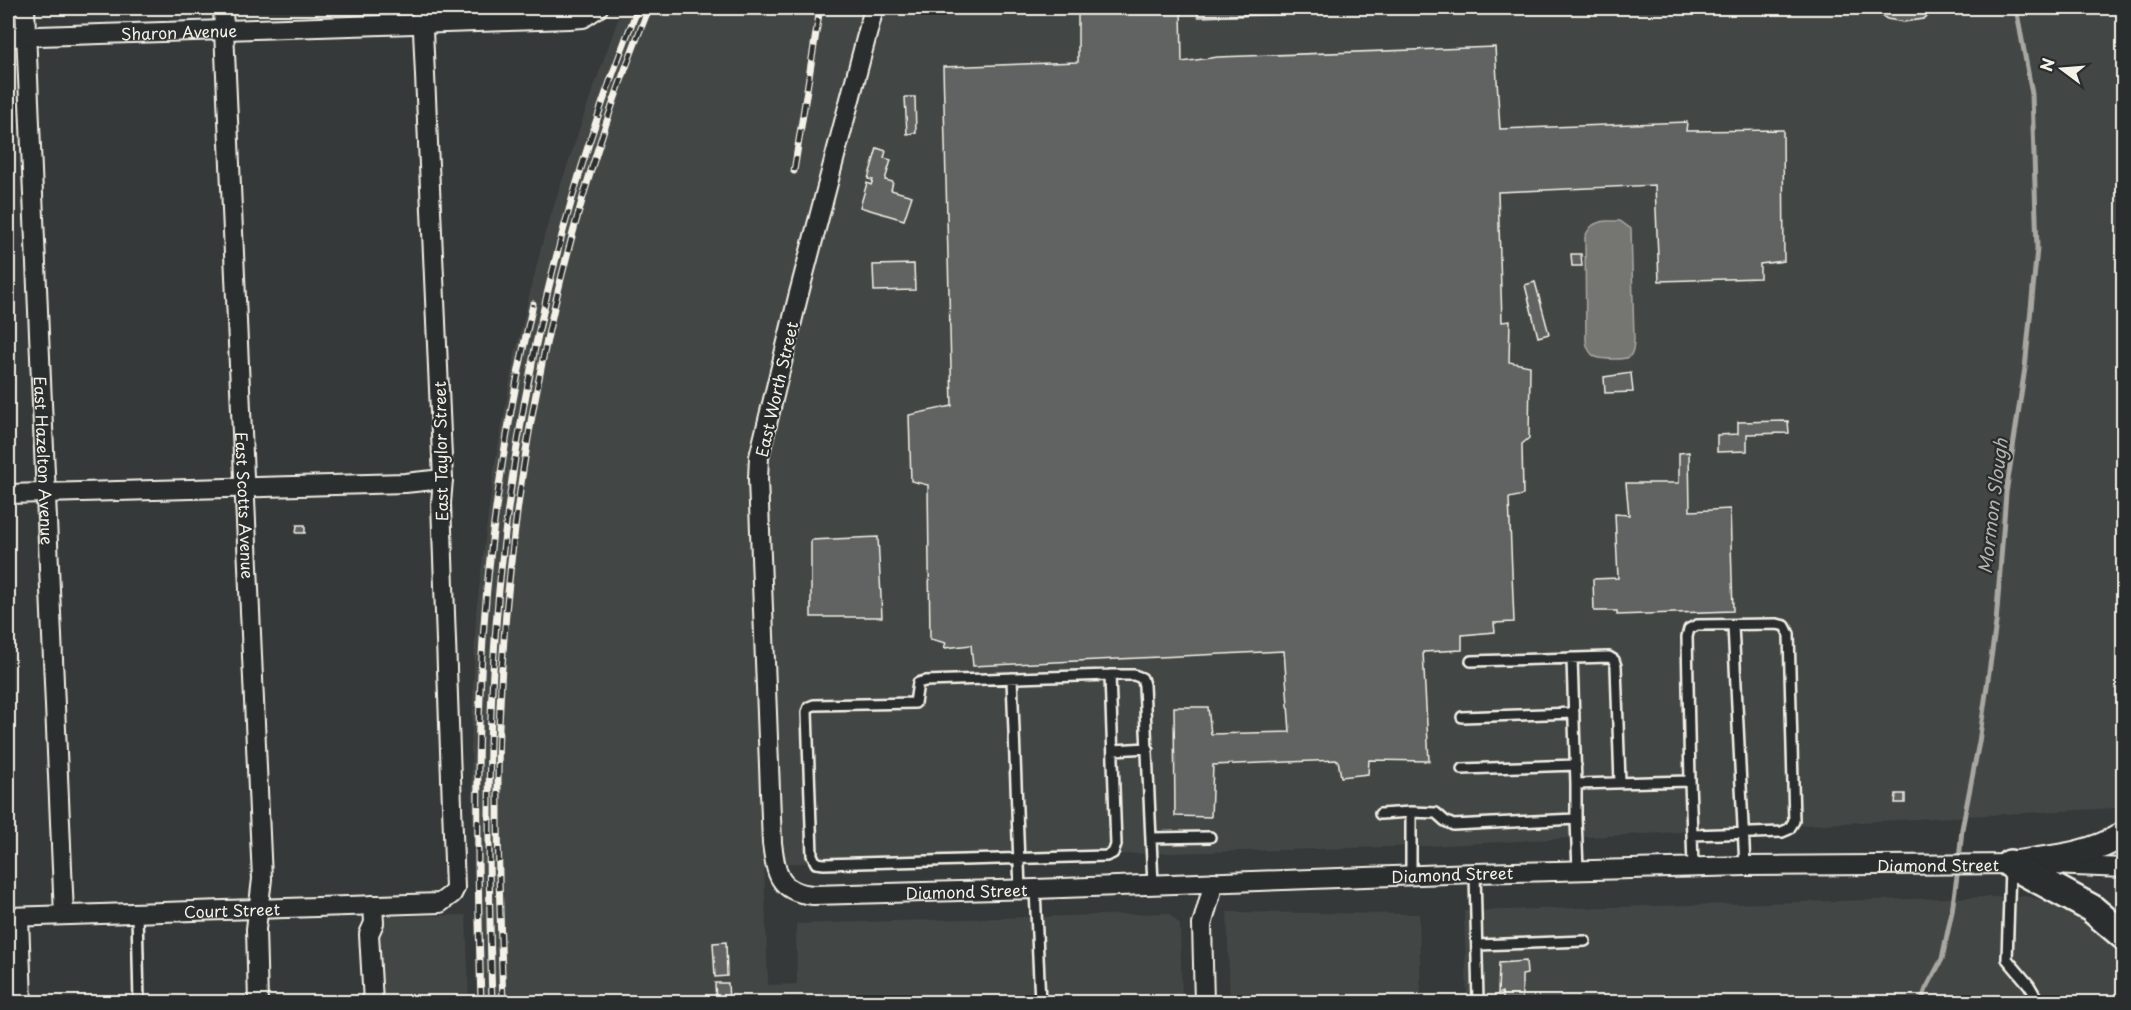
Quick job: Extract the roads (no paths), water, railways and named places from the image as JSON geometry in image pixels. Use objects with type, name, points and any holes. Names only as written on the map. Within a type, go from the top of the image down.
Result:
[{"type":"main road","points":[[1999,864],[2072,854],[2108,844],[2124,834]]},
{"type":"main road","points":[[1999,864],[2091,908],[2124,936]]},
{"type":"street","name":"East Hazelton Avenue","points":[[25,8],[17,37],[46,492],[64,915]]},
{"type":"street","name":"East Scotts Avenue","points":[[223,8],[262,879],[256,929],[258,1002]]},
{"type":"street","name":"Sharon Avenue","points":[[17,37],[224,30],[423,16],[583,18],[598,8]]},
{"type":"street","name":"East Worth Street","points":[[786,884],[778,877],[772,843],[758,491],[759,457],[798,297],[874,8]]},
{"type":"street","name":"East Taylor Street","points":[[423,16],[443,479],[441,503],[455,888],[452,894]]},
{"type":"street","points":[[8,494],[405,483],[443,479]]},
{"type":"street","name":"Diamond Street","points":[[786,884],[801,894],[813,895],[1745,866],[1999,864],[2124,868]]},
{"type":"street","points":[[1203,1002],[1203,925],[1214,882]]},
{"type":"street","name":"Court Street","points":[[13,917],[440,903],[452,894]]},
{"type":"street","points":[[373,905],[374,923],[369,934],[373,1002]]},
{"type":"street","points":[[13,917],[22,1002]]},
{"type":"lane","points":[[1692,835],[1782,832],[1789,829],[1794,821],[1789,634],[1785,626],[1777,624],[1696,626],[1689,629],[1687,637],[1690,781],[1693,868]]},
{"type":"lane","points":[[1733,625],[1745,866]]},
{"type":"lane","points":[[1471,661],[1609,657],[1614,660],[1620,783]]},
{"type":"lane","points":[[1572,658],[1578,870]]},
{"type":"lane","points":[[1110,675],[1116,845],[1113,853],[1106,856],[824,864],[816,863],[812,855],[808,707],[915,703],[918,683],[925,681],[1110,675],[1134,675],[1142,678],[1144,685],[1153,884]]},
{"type":"lane","points":[[1012,678],[1018,859],[1028,890],[1040,1002]]},
{"type":"lane","points":[[1461,717],[1574,712]]},
{"type":"lane","points":[[1113,750],[1148,748]]},
{"type":"lane","points":[[1462,769],[1576,765]]},
{"type":"lane","points":[[1576,784],[1690,781]]},
{"type":"lane","points":[[1411,812],[1412,875]]},
{"type":"lane","points":[[1380,813],[1436,813],[1453,825],[1576,819]]},
{"type":"lane","points":[[1151,838],[1209,837]]},
{"type":"lane","points":[[1999,864],[2007,959],[2029,985],[2039,1002]]},
{"type":"lane","points":[[1475,873],[1478,1002]]},
{"type":"lane","points":[[137,913],[140,1002]]},
{"type":"lane","points":[[1478,945],[1585,940]]},
{"type":"waterway","name":"Mormon Slough","points":[[1959,860],[1962,829],[1979,742],[1996,623],[2006,493],[2025,368],[2037,249],[2032,94],[2016,8]]},
{"type":"waterway","name":"Mormon Slough","points":[[1921,1002],[1942,959],[1958,869]]},
{"type":"railway","points":[[492,1002],[489,848],[490,745],[495,642],[507,516],[531,368],[547,294],[587,149],[638,8]]},
{"type":"railway","points":[[503,1002],[498,830],[499,727],[504,635],[513,543],[526,452],[542,361],[563,271],[616,94],[649,8]]},
{"type":"railway","points":[[794,171],[820,8]]},
{"type":"railway","points":[[481,1002],[478,785],[484,622],[502,468],[533,304]]}]
